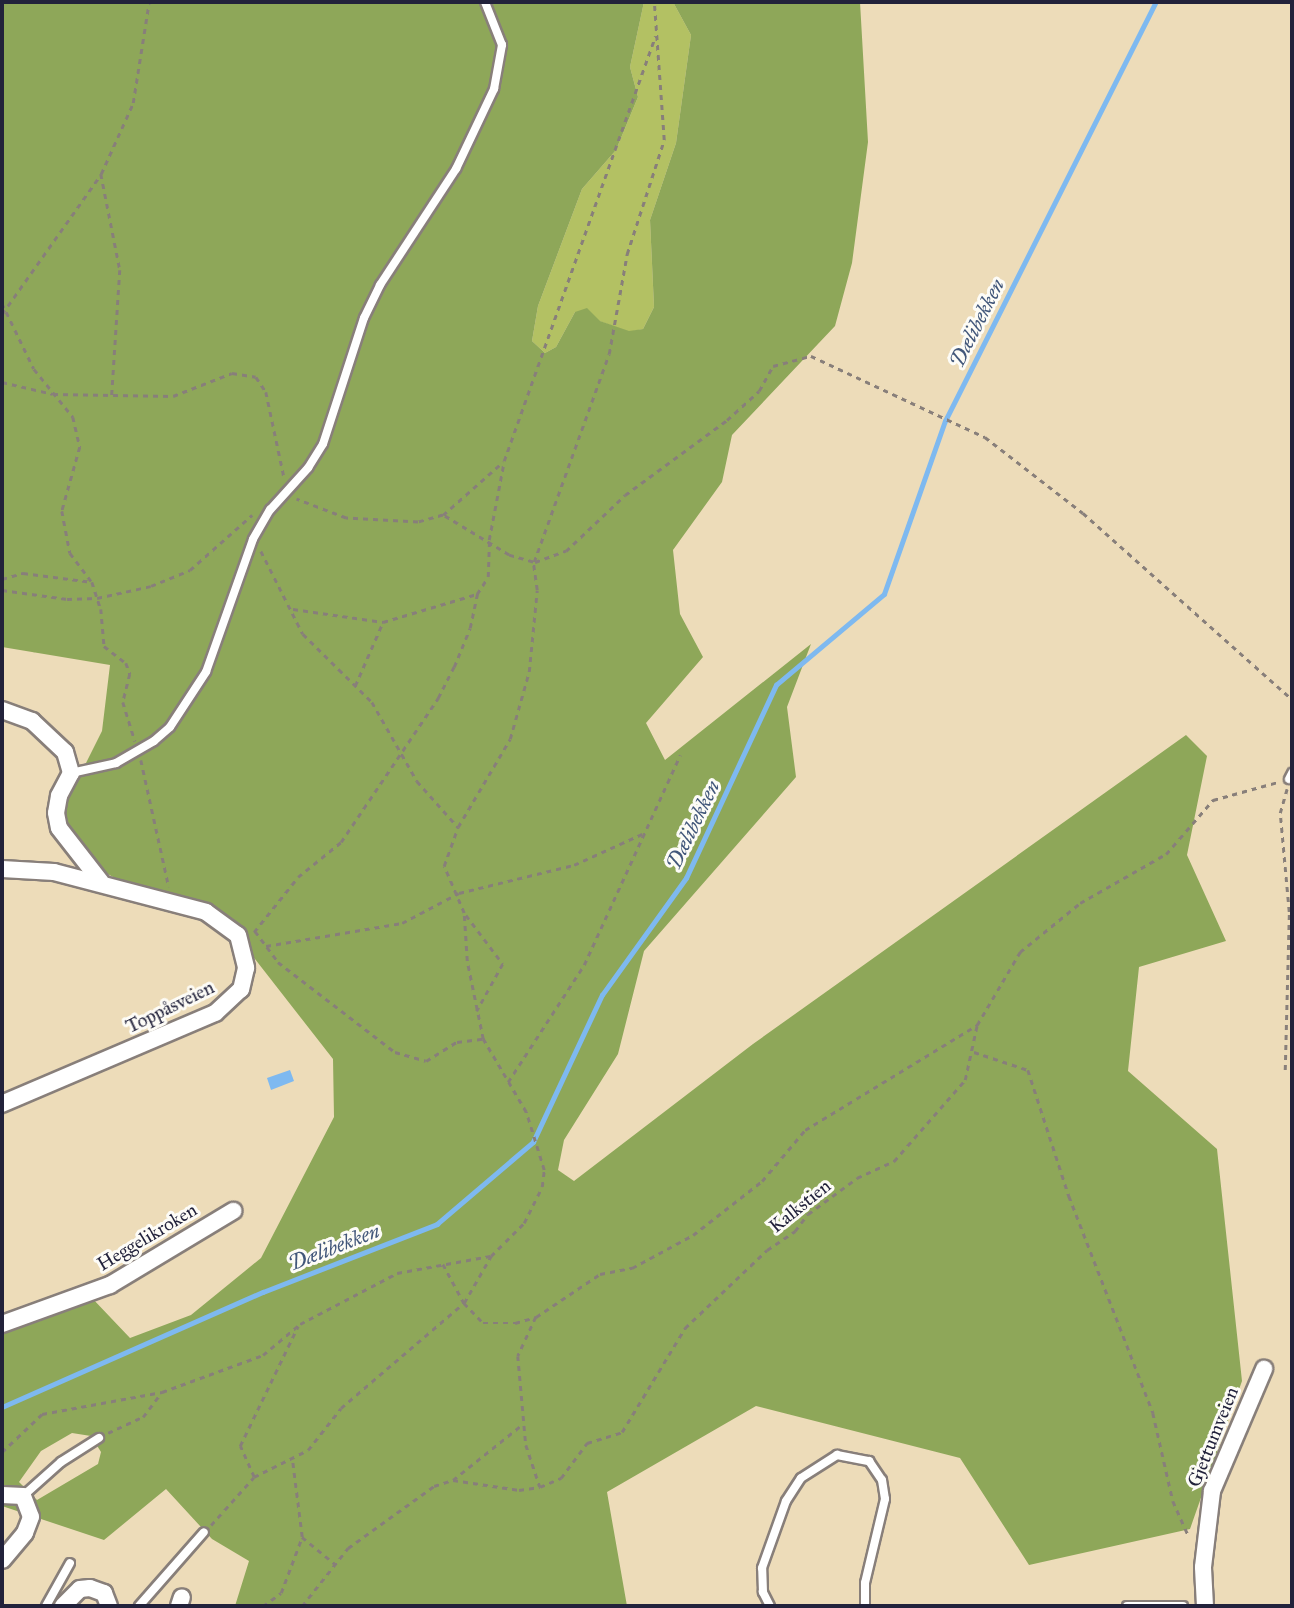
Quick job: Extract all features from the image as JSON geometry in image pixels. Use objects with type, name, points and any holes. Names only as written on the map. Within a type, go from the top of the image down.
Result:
[{"type":"street","points":[[2,710],[20,714],[43,730],[65,752],[71,773],[59,796],[56,813],[59,828],[100,882]]},
{"type":"street","name":"Toppåsveien","points":[[2,869],[54,872],[100,882],[216,916],[238,935],[246,968],[241,989],[231,1001],[195,1023],[2,1104]]},
{"type":"street","name":"Heggelikroken","points":[[2,1324],[110,1285],[233,1211]]},
{"type":"street","name":"Gjettumveien","points":[[1205,1606],[1203,1567],[1212,1492],[1264,1369]]},
{"type":"street","points":[[2,1495],[23,1496],[31,1517],[25,1533],[2,1560]]},
{"type":"street","points":[[63,1606],[80,1589],[90,1588],[104,1593],[109,1606]]},
{"type":"lane","points":[[71,773],[96,770],[139,752],[170,727],[206,672],[253,539],[270,510],[287,493],[323,444],[364,318],[380,285],[434,207],[494,89],[502,45],[485,2]]},
{"type":"lane","points":[[23,1496],[61,1462],[99,1437]]},
{"type":"lane","points":[[769,1606],[762,1568],[786,1501],[801,1478],[836,1455],[869,1461],[883,1480],[885,1499],[865,1583],[865,1606]]},
{"type":"lane","points":[[139,1606],[204,1532]]},
{"type":"lane","points":[[46,1606],[70,1563]]},
{"type":"lane","points":[[1128,1606],[1182,1606]]},
{"type":"path","points":[[2,314],[101,174],[133,103],[149,2]]},
{"type":"path","points":[[204,1532],[254,1477],[308,1450],[341,1408],[464,1303],[491,1256],[524,1223],[542,1187],[544,1170],[526,1112],[483,1039],[467,961],[464,913],[459,892],[444,866],[458,827],[510,738],[529,672],[537,590],[533,562],[609,354],[627,254],[664,140],[654,2]]},
{"type":"path","points":[[483,1039],[457,1042],[426,1061],[395,1052],[278,962],[256,931],[298,877],[341,842],[401,753],[454,667],[470,628],[477,594],[488,577],[489,540],[504,461],[655,36]]},
{"type":"path","points":[[101,174],[120,270],[112,395]]},
{"type":"path","points":[[2,303],[34,369],[74,417],[80,447],[62,511],[70,553],[92,582],[104,646],[110,655],[126,663],[130,674],[123,702],[139,752],[172,904]]},
{"type":"path","points":[[443,515],[489,540],[509,555],[533,562],[566,551],[625,495],[727,421],[759,391],[773,366],[811,356],[985,437],[1083,513],[1292,699]]},
{"type":"path","points":[[2,382],[53,394],[173,396],[232,373],[256,377],[266,392],[287,493],[301,503],[346,518],[418,522],[443,515],[504,461]]},
{"type":"path","points":[[2,590],[67,599],[97,598],[150,586],[191,570],[259,509]]},
{"type":"path","points":[[253,539],[303,634],[372,702],[417,781],[458,827]]},
{"type":"path","points":[[2,579],[23,573],[92,582]]},
{"type":"path","points":[[292,609],[383,622],[477,594]]},
{"type":"path","points":[[355,686],[383,622]]},
{"type":"path","points":[[508,1082],[584,965],[680,755]]},
{"type":"path","points":[[1285,1070],[1289,912],[1280,813],[1291,776]]},
{"type":"path","name":"Kalkstien","points":[[540,1487],[561,1478],[587,1443],[622,1432],[685,1328],[767,1250],[856,1178],[894,1161],[965,1080],[974,1052],[977,1025],[1020,952],[1080,903],[1166,854],[1213,800],[1291,776]]},
{"type":"path","points":[[266,946],[401,923],[459,892],[574,865],[642,834]]},
{"type":"path","points":[[464,913],[503,964],[477,1011]]},
{"type":"path","points":[[443,1264],[464,1303],[484,1323],[515,1324],[536,1317],[600,1274],[632,1268],[694,1235],[762,1181],[805,1130],[977,1025]]},
{"type":"path","points":[[974,1052],[1028,1070],[1069,1196],[1153,1413],[1174,1501],[1203,1567]]},
{"type":"path","points":[[2,1452],[42,1414],[162,1392],[263,1355],[300,1324],[397,1273],[491,1256]]},
{"type":"path","points":[[453,1480],[519,1490],[540,1487],[523,1424],[518,1356],[536,1317]]},
{"type":"path","points":[[254,1477],[240,1446],[300,1324]]},
{"type":"path","points":[[99,1437],[143,1417],[162,1392]]},
{"type":"path","points":[[302,1606],[348,1548],[434,1486],[453,1480],[523,1424]]},
{"type":"path","points":[[263,1606],[281,1593],[302,1537],[292,1458]]},
{"type":"path","points":[[302,1537],[335,1564]]},
{"type":"green space","points":[[2,2],[644,2],[630,67],[638,97],[616,150],[582,189],[538,306],[532,341],[545,353],[556,347],[575,312],[587,308],[600,321],[629,331],[643,329],[654,307],[650,220],[676,143],[691,35],[673,2],[860,2],[868,142],[852,263],[835,326],[732,435],[722,482],[673,550],[680,614],[703,657],[646,723],[665,760],[811,644],[787,707],[796,777],[644,951],[618,1054],[564,1140],[558,1170],[574,1181],[753,1044],[1186,735],[1207,756],[1187,855],[1226,941],[1139,967],[1128,1071],[1217,1149],[1242,1381],[1190,1529],[1029,1565],[960,1458],[756,1406],[607,1492],[627,1606],[235,1606],[249,1561],[212,1539],[166,1489],[104,1540],[2,1506],[2,1325],[91,1297],[130,1338],[191,1315],[261,1258],[334,1117],[333,1059],[251,954],[233,919],[207,905],[120,881],[99,869],[76,845],[60,815],[102,731],[110,665],[2,647]],"holes":[[[72,1433],[91,1436],[101,1452],[98,1464],[37,1500],[19,1482],[41,1451]]]},
{"type":"green space","points":[[644,2],[673,2],[691,35],[676,143],[650,220],[654,307],[643,329],[629,332],[575,312],[556,347],[545,353],[532,341],[538,306],[582,189],[616,150],[638,97],[630,67]]},
{"type":"water","points":[[290,1070],[294,1081],[271,1090],[267,1078]]},
{"type":"waterway","name":"Dælibekken","points":[[2,1407],[263,1292],[437,1224],[533,1142],[602,995],[686,878],[776,685],[884,594],[945,421],[1156,2]]}]
